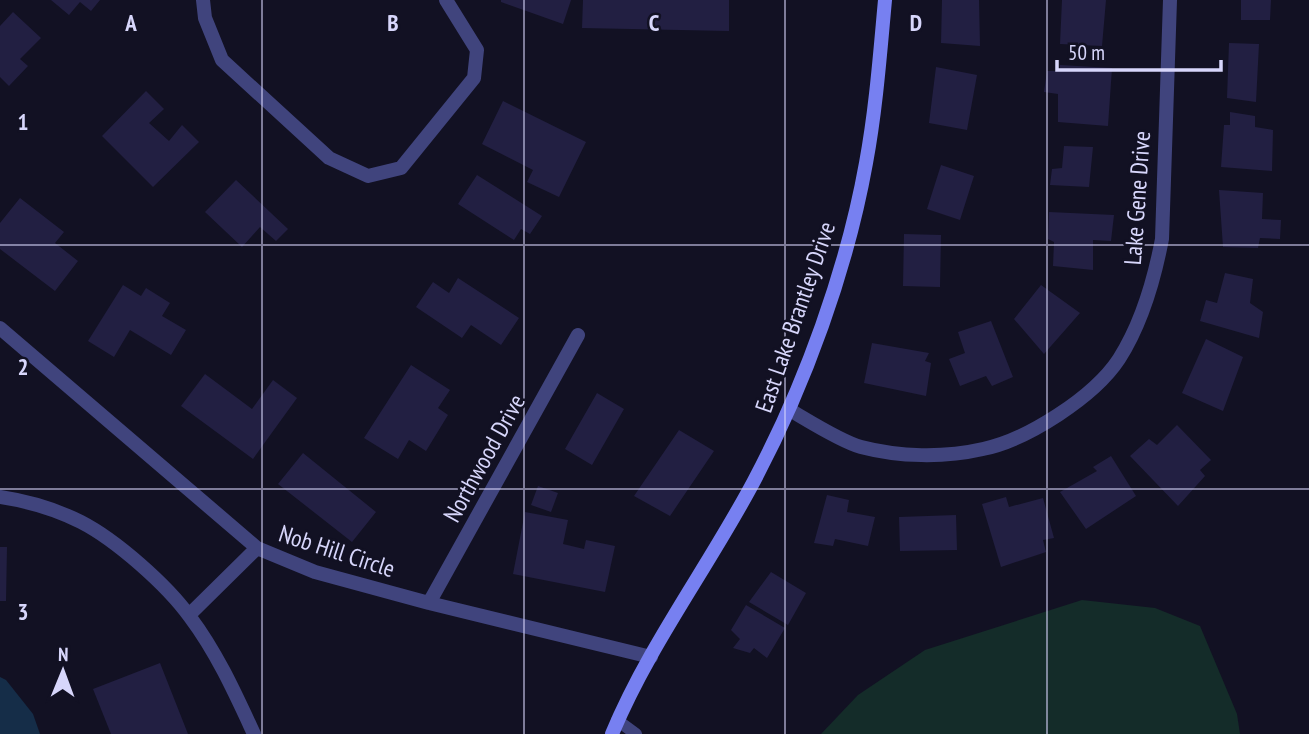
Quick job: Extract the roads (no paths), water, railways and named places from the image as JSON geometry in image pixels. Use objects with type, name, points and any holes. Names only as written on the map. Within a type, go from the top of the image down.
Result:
[{"type":"street","points":[[203,0],[205,18],[222,60],[329,158],[368,176],[401,168],[474,78],[477,50],[446,0]]},
{"type":"street","name":"East Lake Brantley Drive","points":[[615,727],[651,657],[728,528],[790,410],[828,307],[860,190],[877,92],[885,0]]},
{"type":"street","name":"Lake Gene Drive","points":[[790,410],[859,446],[925,456],[984,449],[1037,428],[1082,399],[1118,360],[1142,311],[1154,278],[1162,239],[1170,0]]},
{"type":"street","name":"Nob Hill Circle","points":[[0,328],[257,548],[315,572],[651,657]]},
{"type":"street","name":"Northwood Drive","points":[[429,603],[578,335]]},
{"type":"street","points":[[0,497],[22,500],[82,523],[121,549],[159,582],[189,615],[226,673],[254,734]]},
{"type":"street","points":[[189,615],[257,548]]},
{"type":"lane","points":[[615,727],[636,734]]},
{"type":"water","points":[[0,677],[6,680],[33,714],[40,734],[0,734]]}]
